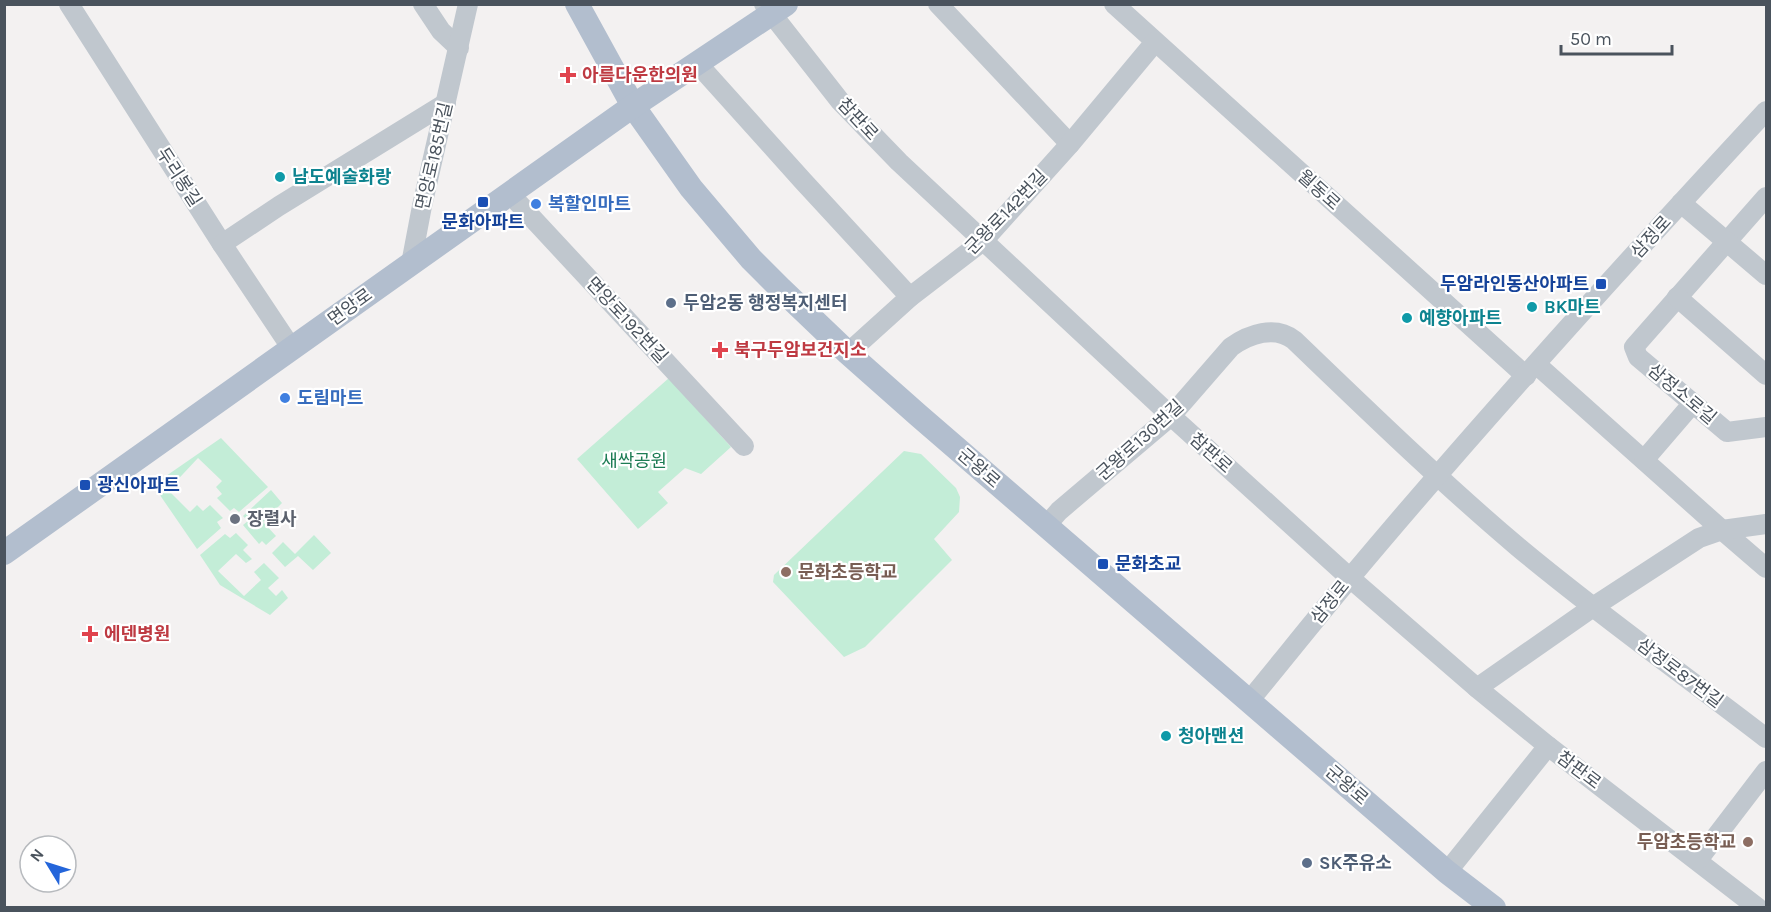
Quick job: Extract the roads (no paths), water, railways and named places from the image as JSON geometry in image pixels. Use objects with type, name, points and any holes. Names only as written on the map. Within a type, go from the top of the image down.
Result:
[{"type":"main road","name":"군왕로","points":[[577,4],[633,106],[691,188],[781,289],[848,353],[1046,526],[1447,872],[1494,908]]},
{"type":"main road","name":"면앙로","points":[[4,553],[774,8]]},
{"type":"street","name":"두리봉길","points":[[69,4],[292,349]]},
{"type":"street","points":[[423,4],[441,31],[459,48]]},
{"type":"street","name":"면앙로185번길","points":[[411,264],[468,4]]},
{"type":"street","points":[[938,4],[1070,144]]},
{"type":"street","name":"월동로","points":[[1114,4],[1531,370]]},
{"type":"street","name":"참판로","points":[[774,8],[840,101],[866,129],[1171,416],[1350,578],[1477,688],[1548,746],[1698,860],[1746,904]]},
{"type":"street","name":"군왕로142번길","points":[[848,353],[910,297],[983,241],[1070,144],[1155,42]]},
{"type":"street","points":[[697,63],[910,297]]},
{"type":"street","points":[[222,244],[446,103]]},
{"type":"street","name":"삼정로","points":[[1250,701],[1350,578],[1437,477],[1681,203],[1767,111]]},
{"type":"street","name":"면앙로192번길","points":[[510,194],[744,446]]},
{"type":"street","name":"삼정소로길","points":[[1767,197],[1634,347],[1638,357],[1727,432],[1767,427]]},
{"type":"street","points":[[1681,203],[1767,275]]},
{"type":"street","points":[[1677,297],[1767,375]]},
{"type":"street","name":"군왕로130번길","points":[[1046,526],[1059,511],[1171,416],[1231,348],[1252,335],[1279,332],[1288,335],[1437,477]]},
{"type":"street","points":[[1531,370],[1582,406],[1767,568]]},
{"type":"street","points":[[1644,460],[1694,403]]},
{"type":"street","name":"삼정로87번길","points":[[1437,477],[1593,608],[1767,738]]},
{"type":"street","points":[[1477,688],[1699,538],[1722,530],[1767,524]]},
{"type":"street","points":[[1447,872],[1548,746]]},
{"type":"street","points":[[1698,860],[1767,771]]},
{"type":"place","name":"아름다운한의원","points":[[568,75]]},
{"type":"place","name":"남도예술화랑","points":[[280,177]]},
{"type":"place","name":"문화아파트","points":[[483,202]]},
{"type":"place","name":"복할인마트","points":[[536,204]]},
{"type":"place","name":"두암라인동산아파트","points":[[1601,284]]},
{"type":"place","name":"두암2동 행정복지센터","points":[[671,303]]},
{"type":"place","name":"BK마트","points":[[1532,307]]},
{"type":"place","name":"예향아파트","points":[[1407,318]]},
{"type":"place","name":"북구두암보건지소","points":[[720,350]]},
{"type":"place","name":"도림마트","points":[[285,398]]},
{"type":"place","name":"광신아파트","points":[[85,485]]},
{"type":"place","name":"장렬사","points":[[235,519]]},
{"type":"place","name":"문화초교","points":[[1103,564]]},
{"type":"place","name":"문화초등학교","points":[[786,572]]},
{"type":"place","name":"에덴병원","points":[[90,634]]},
{"type":"place","name":"청아맨션","points":[[1166,736]]},
{"type":"place","name":"두암초등학교","points":[[1748,842]]},
{"type":"place","name":"SK주유소","points":[[1307,863]]},
{"type":"park label","name":"새싹공원","points":[[634,461]]}]
